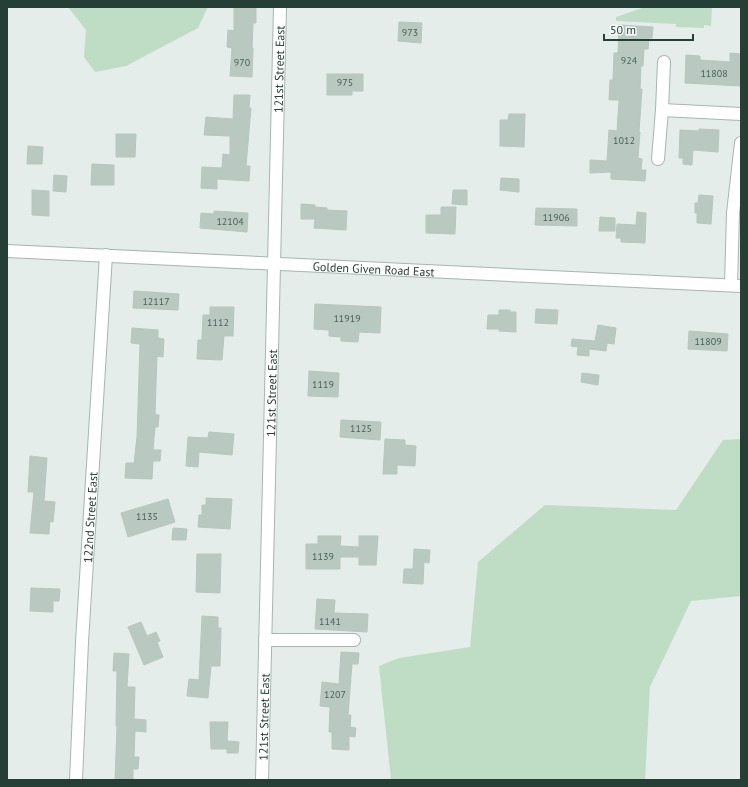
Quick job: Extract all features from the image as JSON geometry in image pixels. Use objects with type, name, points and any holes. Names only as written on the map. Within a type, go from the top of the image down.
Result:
[{"type":"street","name":"121st Street East","points":[[262,780],[280,7]]},
{"type":"street","points":[[658,159],[664,62]]},
{"type":"street","points":[[662,110],[741,114]]},
{"type":"street","points":[[736,286],[733,213],[741,143]]},
{"type":"street","name":"Golden Given Road East","points":[[7,251],[736,286]]},
{"type":"street","name":"122nd Street East","points":[[76,780],[82,642],[106,255]]},
{"type":"street","points":[[265,640],[354,640]]},
{"type":"green space","points":[[68,7],[208,7],[198,28],[126,66],[95,72],[84,57],[86,30]]},
{"type":"green space","points":[[645,7],[712,7],[711,26],[704,25],[704,28],[676,27],[676,24],[616,21],[616,17]]},
{"type":"green space","points":[[741,439],[741,596],[691,601],[650,687],[645,780],[391,780],[379,666],[399,658],[470,647],[478,562],[545,505],[676,510],[723,440]]},
{"type":"building","points":[[234,7],[256,8],[256,23],[253,23],[252,77],[230,76],[232,48],[227,47],[228,30],[234,31]]},
{"type":"building","points":[[399,22],[422,23],[421,43],[398,41]]},
{"type":"building","points":[[619,25],[653,27],[652,38],[649,38],[648,49],[644,49],[643,66],[641,66],[640,89],[642,89],[638,158],[642,159],[641,170],[646,170],[645,181],[611,179],[611,172],[590,173],[590,160],[607,161],[609,130],[617,131],[619,100],[609,100],[610,80],[613,80],[614,53],[618,53]]},
{"type":"building","points":[[730,53],[741,54],[741,86],[685,83],[686,55],[700,56],[700,60],[730,62]]},
{"type":"building","points":[[327,74],[363,74],[363,91],[352,91],[352,95],[327,95]]},
{"type":"building","points":[[234,95],[250,95],[249,108],[251,108],[246,166],[250,166],[249,181],[217,179],[217,189],[201,188],[202,167],[222,168],[223,154],[230,155],[230,136],[204,135],[206,117],[233,119]]},
{"type":"building","points":[[509,114],[525,114],[524,147],[500,146],[500,120],[508,120]]},
{"type":"building","points":[[699,129],[719,130],[718,152],[693,150],[692,165],[683,164],[683,158],[679,158],[680,130],[699,131]]},
{"type":"building","points":[[116,134],[136,134],[135,157],[116,157]]},
{"type":"building","points":[[28,146],[43,147],[42,164],[27,164]]},
{"type":"building","points":[[92,164],[114,165],[114,185],[91,185]]},
{"type":"building","points":[[54,175],[67,176],[66,192],[53,191]]},
{"type":"building","points":[[501,178],[519,179],[519,192],[500,190]]},
{"type":"building","points":[[32,190],[49,191],[49,216],[32,215]]},
{"type":"building","points":[[453,190],[467,190],[467,205],[452,204]]},
{"type":"building","points":[[699,195],[713,196],[711,224],[697,223],[695,203],[698,203]]},
{"type":"building","points":[[301,204],[315,205],[315,207],[327,208],[327,210],[347,211],[346,230],[314,228],[315,219],[301,219]]},
{"type":"building","points":[[441,207],[456,207],[455,234],[426,233],[426,215],[441,215]]},
{"type":"building","points":[[536,208],[577,209],[577,226],[535,225]]},
{"type":"building","points":[[214,211],[248,213],[247,232],[200,228],[201,213],[214,214]]},
{"type":"building","points":[[637,212],[646,213],[645,243],[621,242],[621,238],[616,238],[617,224],[636,225]]},
{"type":"building","points":[[600,217],[615,218],[615,231],[599,231]]},
{"type":"building","points":[[134,291],[179,294],[178,310],[133,308]]},
{"type":"building","points":[[315,304],[381,307],[380,333],[359,332],[358,342],[341,341],[341,337],[329,336],[329,330],[314,329]]},
{"type":"building","points":[[210,307],[234,307],[233,336],[224,336],[222,360],[197,359],[198,340],[202,340],[203,315],[210,315]]},
{"type":"building","points":[[536,309],[558,310],[557,324],[535,323]]},
{"type":"building","points":[[499,310],[510,310],[510,312],[516,312],[516,332],[499,331],[499,329],[487,329],[488,315],[499,315]]},
{"type":"building","points":[[598,325],[616,328],[614,344],[607,343],[606,351],[589,349],[589,356],[577,355],[578,347],[571,346],[572,339],[595,341]]},
{"type":"building","points":[[132,328],[158,330],[158,338],[164,339],[163,357],[157,356],[155,414],[159,415],[158,427],[155,427],[153,450],[161,450],[160,461],[153,461],[152,479],[125,478],[126,463],[134,463],[137,437],[140,344],[131,343]]},
{"type":"building","points":[[689,331],[728,334],[727,351],[688,349]]},
{"type":"building","points":[[309,371],[339,373],[338,397],[308,396]]},
{"type":"building","points":[[582,373],[599,375],[598,385],[581,382]]},
{"type":"building","points":[[341,420],[381,422],[380,440],[340,437]]},
{"type":"building","points":[[209,432],[234,434],[232,455],[199,452],[198,467],[186,466],[188,437],[208,438]]},
{"type":"building","points":[[385,439],[405,440],[405,445],[416,446],[415,466],[397,465],[397,474],[383,474]]},
{"type":"building","points":[[30,456],[47,458],[44,501],[55,502],[53,522],[50,521],[49,534],[30,533],[34,492],[28,492]]},
{"type":"building","points":[[206,498],[232,499],[230,529],[198,527],[199,515],[202,515],[202,505],[206,505]]},
{"type":"building","points":[[168,499],[175,522],[128,537],[121,513]]},
{"type":"building","points":[[173,528],[187,529],[186,540],[172,540]]},
{"type":"building","points":[[318,536],[341,536],[340,546],[359,547],[359,536],[378,536],[376,565],[359,565],[359,557],[340,557],[340,569],[306,569],[306,544],[318,544]]},
{"type":"building","points":[[414,549],[430,550],[429,563],[424,562],[423,584],[403,583],[404,569],[413,569]]},
{"type":"building","points":[[197,554],[221,554],[220,593],[196,592]]},
{"type":"building","points":[[31,588],[60,589],[59,601],[53,601],[53,612],[30,611]]},
{"type":"building","points":[[317,599],[335,600],[334,613],[368,614],[367,632],[315,629]]},
{"type":"building","points":[[202,616],[218,617],[218,628],[221,628],[220,666],[211,666],[208,698],[187,696],[189,679],[199,680]]},
{"type":"building","points":[[141,622],[147,636],[156,632],[160,641],[157,642],[163,657],[144,665],[128,627]]},
{"type":"building","points":[[341,652],[359,653],[358,664],[352,664],[348,715],[351,715],[350,727],[356,728],[355,737],[349,736],[349,750],[332,749],[332,732],[329,732],[330,707],[320,706],[322,682],[339,684]]},
{"type":"building","points":[[114,653],[129,654],[127,687],[135,687],[134,719],[146,720],[146,732],[135,731],[134,757],[139,757],[138,769],[133,769],[133,780],[115,780],[117,671],[113,671]]},
{"type":"building","points":[[210,722],[228,722],[227,741],[239,742],[238,753],[227,753],[227,749],[211,749]]}]
